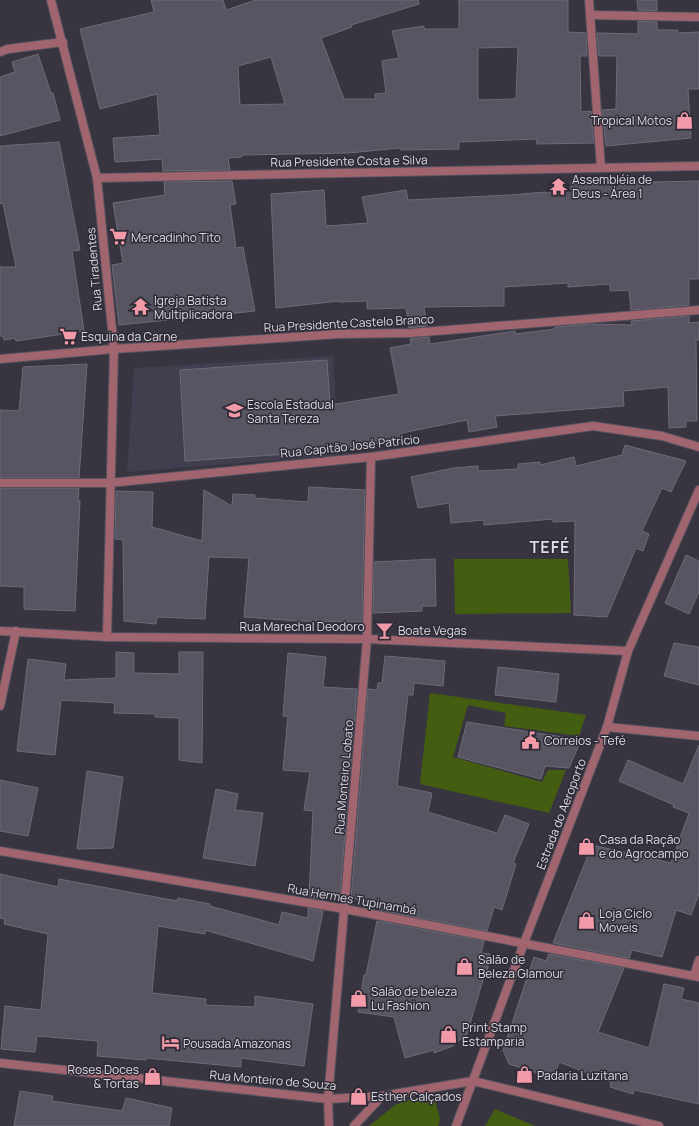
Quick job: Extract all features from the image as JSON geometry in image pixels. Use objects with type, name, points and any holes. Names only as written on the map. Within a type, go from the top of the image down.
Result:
[{"type":"street","name":"Rua Tiradentes","points":[[51,0],[98,178],[114,349],[109,482],[106,637]]},
{"type":"street","points":[[589,0],[601,168]]},
{"type":"street","points":[[590,14],[699,16]]},
{"type":"street","points":[[0,52],[8,49],[63,42]]},
{"type":"street","name":"Rua Presidente Costa e Silva","points":[[98,178],[699,166]]},
{"type":"street","name":"Rua Presidente Castelo Branco","points":[[0,359],[114,349],[338,334],[411,333],[699,310]]},
{"type":"street","name":"Rua Capitão José Patrício","points":[[0,483],[109,482],[371,457],[593,426],[662,436],[699,447]]},
{"type":"street","name":"Rua Monteiro Lobato","points":[[329,1126],[328,1099],[367,639],[371,457]]},
{"type":"street","name":"Estrada do Aeroporto","points":[[456,1126],[474,1082],[524,943],[607,727],[628,651],[699,490]]},
{"type":"street","name":"Rua Marechal Deodoro","points":[[0,631],[106,637],[367,639],[628,651]]},
{"type":"street","points":[[0,706],[16,631]]},
{"type":"street","points":[[607,727],[699,736]]},
{"type":"street","name":"Rua Hermes Tupinambá","points":[[0,852],[345,909],[697,977]]},
{"type":"street","points":[[697,977],[699,960]]},
{"type":"street","name":"Rua Monteiro de Souza","points":[[0,1063],[328,1099],[382,1096],[474,1082],[639,1123],[659,1126]]},
{"type":"street","points":[[354,1126],[382,1096]]},
{"type":"shaded area","name":"Escola Estadual Santa Tereza","points":[[333,356],[339,455],[127,472],[134,368]]},
{"type":"green space","points":[[454,559],[568,559],[571,613],[455,614]]},
{"type":"green space","points":[[430,693],[586,715],[579,736],[504,726],[506,713],[468,705],[453,757],[542,782],[548,770],[566,770],[549,813],[420,784]]},
{"type":"green space","points":[[424,1094],[435,1100],[440,1119],[438,1126],[369,1126],[395,1105]]},
{"type":"green space","points":[[495,1109],[535,1126],[485,1126]]},
{"type":"building","points":[[151,0],[223,0],[226,10],[256,0],[418,0],[419,4],[351,25],[352,27],[321,38],[344,99],[375,99],[375,94],[386,93],[382,61],[399,58],[392,31],[424,26],[424,29],[459,29],[459,0],[568,0],[568,32],[586,33],[587,56],[580,56],[581,112],[591,111],[594,143],[537,144],[536,139],[459,142],[459,149],[401,150],[400,148],[348,153],[242,155],[242,157],[228,158],[230,170],[163,171],[162,159],[115,162],[113,138],[160,135],[157,94],[100,109],[80,29],[154,12]],"holes":[[[518,47],[516,99],[478,100],[478,48]],[[271,57],[285,104],[240,105],[238,66]]]},
{"type":"building","points":[[637,0],[657,0],[657,11],[638,10]]},
{"type":"building","points":[[638,21],[657,22],[657,30],[678,30],[678,33],[699,32],[699,89],[688,89],[691,138],[606,146],[602,110],[616,109],[617,56],[599,56],[597,33],[638,34]]},
{"type":"building","points":[[38,54],[51,93],[53,93],[60,120],[0,136],[0,77],[15,72],[12,62]]},
{"type":"building","points":[[59,142],[80,250],[72,251],[84,331],[16,341],[15,338],[4,340],[3,336],[0,336],[0,267],[16,267],[3,203],[0,204],[0,146]]},
{"type":"building","points":[[603,180],[603,183],[699,181],[699,279],[689,279],[689,305],[631,310],[629,290],[610,291],[610,284],[568,287],[568,283],[504,287],[504,306],[424,307],[427,326],[409,328],[406,308],[367,309],[367,301],[339,301],[276,308],[271,194],[324,190],[326,226],[368,223],[362,197],[406,190],[408,200],[509,195],[571,190],[571,182]]},
{"type":"building","points":[[232,181],[236,204],[230,205],[236,248],[243,247],[255,311],[119,325],[112,265],[123,263],[113,203],[165,195],[164,182]]},
{"type":"building","points":[[689,316],[689,323],[699,322],[699,340],[696,340],[697,421],[686,421],[686,427],[669,428],[668,387],[623,391],[624,406],[495,416],[497,427],[469,432],[467,420],[402,433],[403,440],[331,451],[185,461],[180,370],[327,360],[330,405],[399,394],[390,348],[411,344],[410,339],[429,337],[430,344],[515,331],[515,334],[555,329],[555,327],[590,324],[632,325],[631,321]]},
{"type":"building","points":[[87,364],[79,478],[0,478],[0,410],[19,411],[23,367]]},
{"type":"building","points":[[625,445],[686,461],[671,492],[662,488],[642,531],[649,534],[643,551],[636,548],[607,617],[574,615],[575,521],[553,522],[553,519],[484,525],[484,520],[451,523],[449,503],[418,508],[411,477],[453,468],[478,466],[478,471],[518,469],[518,464],[540,462],[540,465],[574,457],[576,466],[622,455]]},
{"type":"building","points":[[309,487],[365,490],[362,622],[299,621],[244,617],[249,558],[209,557],[205,619],[157,617],[156,624],[124,621],[123,540],[115,539],[116,491],[153,492],[152,527],[202,541],[204,490],[232,506],[233,494],[255,495],[255,498],[308,502]]},
{"type":"building","points":[[0,488],[79,488],[78,501],[80,501],[75,611],[24,609],[24,587],[0,586]]},
{"type":"building","points":[[686,555],[699,561],[699,592],[689,614],[665,603]]},
{"type":"building","points":[[435,559],[436,606],[422,606],[422,611],[373,613],[374,562]]},
{"type":"building","points":[[674,643],[699,647],[699,685],[664,676]]},
{"type":"building","points":[[116,652],[134,653],[134,673],[179,674],[179,652],[203,652],[202,763],[179,760],[179,718],[155,717],[155,714],[114,713],[115,703],[61,700],[55,755],[17,751],[28,659],[66,664],[64,680],[116,678]]},
{"type":"building","points":[[288,653],[326,657],[323,687],[357,689],[340,895],[327,893],[326,900],[309,897],[313,811],[304,810],[310,772],[283,770],[288,716],[283,716]]},
{"type":"building","points":[[385,656],[445,661],[443,686],[414,683],[413,695],[408,695],[397,786],[432,793],[428,812],[497,833],[505,815],[529,824],[513,863],[516,864],[502,910],[494,907],[487,931],[379,910],[380,904],[351,898],[368,689],[377,690],[378,683],[382,683]]},
{"type":"building","points":[[498,667],[559,674],[556,702],[495,695]]},
{"type":"building","points":[[467,722],[581,740],[569,768],[545,766],[541,779],[458,757]]},
{"type":"building","points":[[699,745],[699,894],[691,915],[676,910],[662,957],[632,950],[629,958],[553,943],[592,845],[671,863],[689,813],[619,781],[628,760],[683,784]]},
{"type":"building","points":[[87,771],[123,777],[113,848],[77,849]]},
{"type":"building","points":[[0,780],[38,788],[28,836],[0,831]]},
{"type":"building","points":[[216,789],[238,794],[235,810],[263,813],[255,866],[203,858]]},
{"type":"building","points":[[0,874],[58,887],[59,879],[177,901],[178,898],[210,904],[210,906],[279,925],[282,912],[308,918],[308,908],[323,911],[313,961],[205,930],[205,934],[158,926],[152,993],[206,999],[205,1005],[255,1007],[255,996],[313,1004],[304,1066],[241,1058],[241,1067],[146,1058],[146,1060],[97,1056],[98,1041],[37,1036],[35,1052],[1,1049],[5,1006],[41,1010],[48,934],[4,924],[5,919],[0,918]]},
{"type":"building","points":[[377,921],[484,941],[481,953],[490,954],[487,973],[485,973],[467,1034],[453,1046],[434,1053],[434,1050],[405,1058],[394,1017],[358,1012],[364,975],[366,975]]},
{"type":"building","points":[[549,954],[624,968],[598,1032],[649,1048],[664,984],[684,988],[681,999],[699,1003],[699,1104],[634,1090],[633,1094],[610,1087],[611,1082],[559,1062],[554,1078],[509,1064],[503,1050],[534,957],[546,961]]},
{"type":"building","points":[[20,1091],[53,1096],[52,1101],[122,1111],[126,1098],[172,1108],[169,1126],[14,1126]]},
{"type":"place","name":"Tropical Motos","points":[[685,120]]},
{"type":"place","name":"Assembléia de Deus - Área 1","points":[[559,186]]},
{"type":"place","name":"Mercadinho Tito","points":[[118,237]]},
{"type":"place","name":"Igreja Batista Multiplicadora","points":[[141,307]]},
{"type":"place","name":"Esquina da Carne","points":[[68,336]]},
{"type":"place","name":"Escola Estadual Santa Tereza","points":[[234,411]]},
{"type":"place","name":"Boate Vegas","points":[[385,630]]},
{"type":"place","name":"Correios - Tefé","points":[[531,740]]},
{"type":"place","name":"Casa da Ração e do Agrocampo","points":[[586,846]]},
{"type":"place","name":"Loja Ciclo Moveis","points":[[586,920]]},
{"type":"place","name":"Salão de Beleza Glamour","points":[[465,966]]},
{"type":"place","name":"Salão de beleza Lu Fashion","points":[[358,998]]},
{"type":"place","name":"Print Stamp Estamparia","points":[[449,1034]]},
{"type":"place","name":"Pousada Amazonas","points":[[170,1043]]},
{"type":"place","name":"Padaria Luzitana","points":[[524,1075]]},
{"type":"place","name":"Roses Doces & Tortas","points":[[152,1076]]},
{"type":"place","name":"Esther Calçados","points":[[358,1096]]},
{"type":"district","name":"TEFÉ","points":[[550,547]]}]
